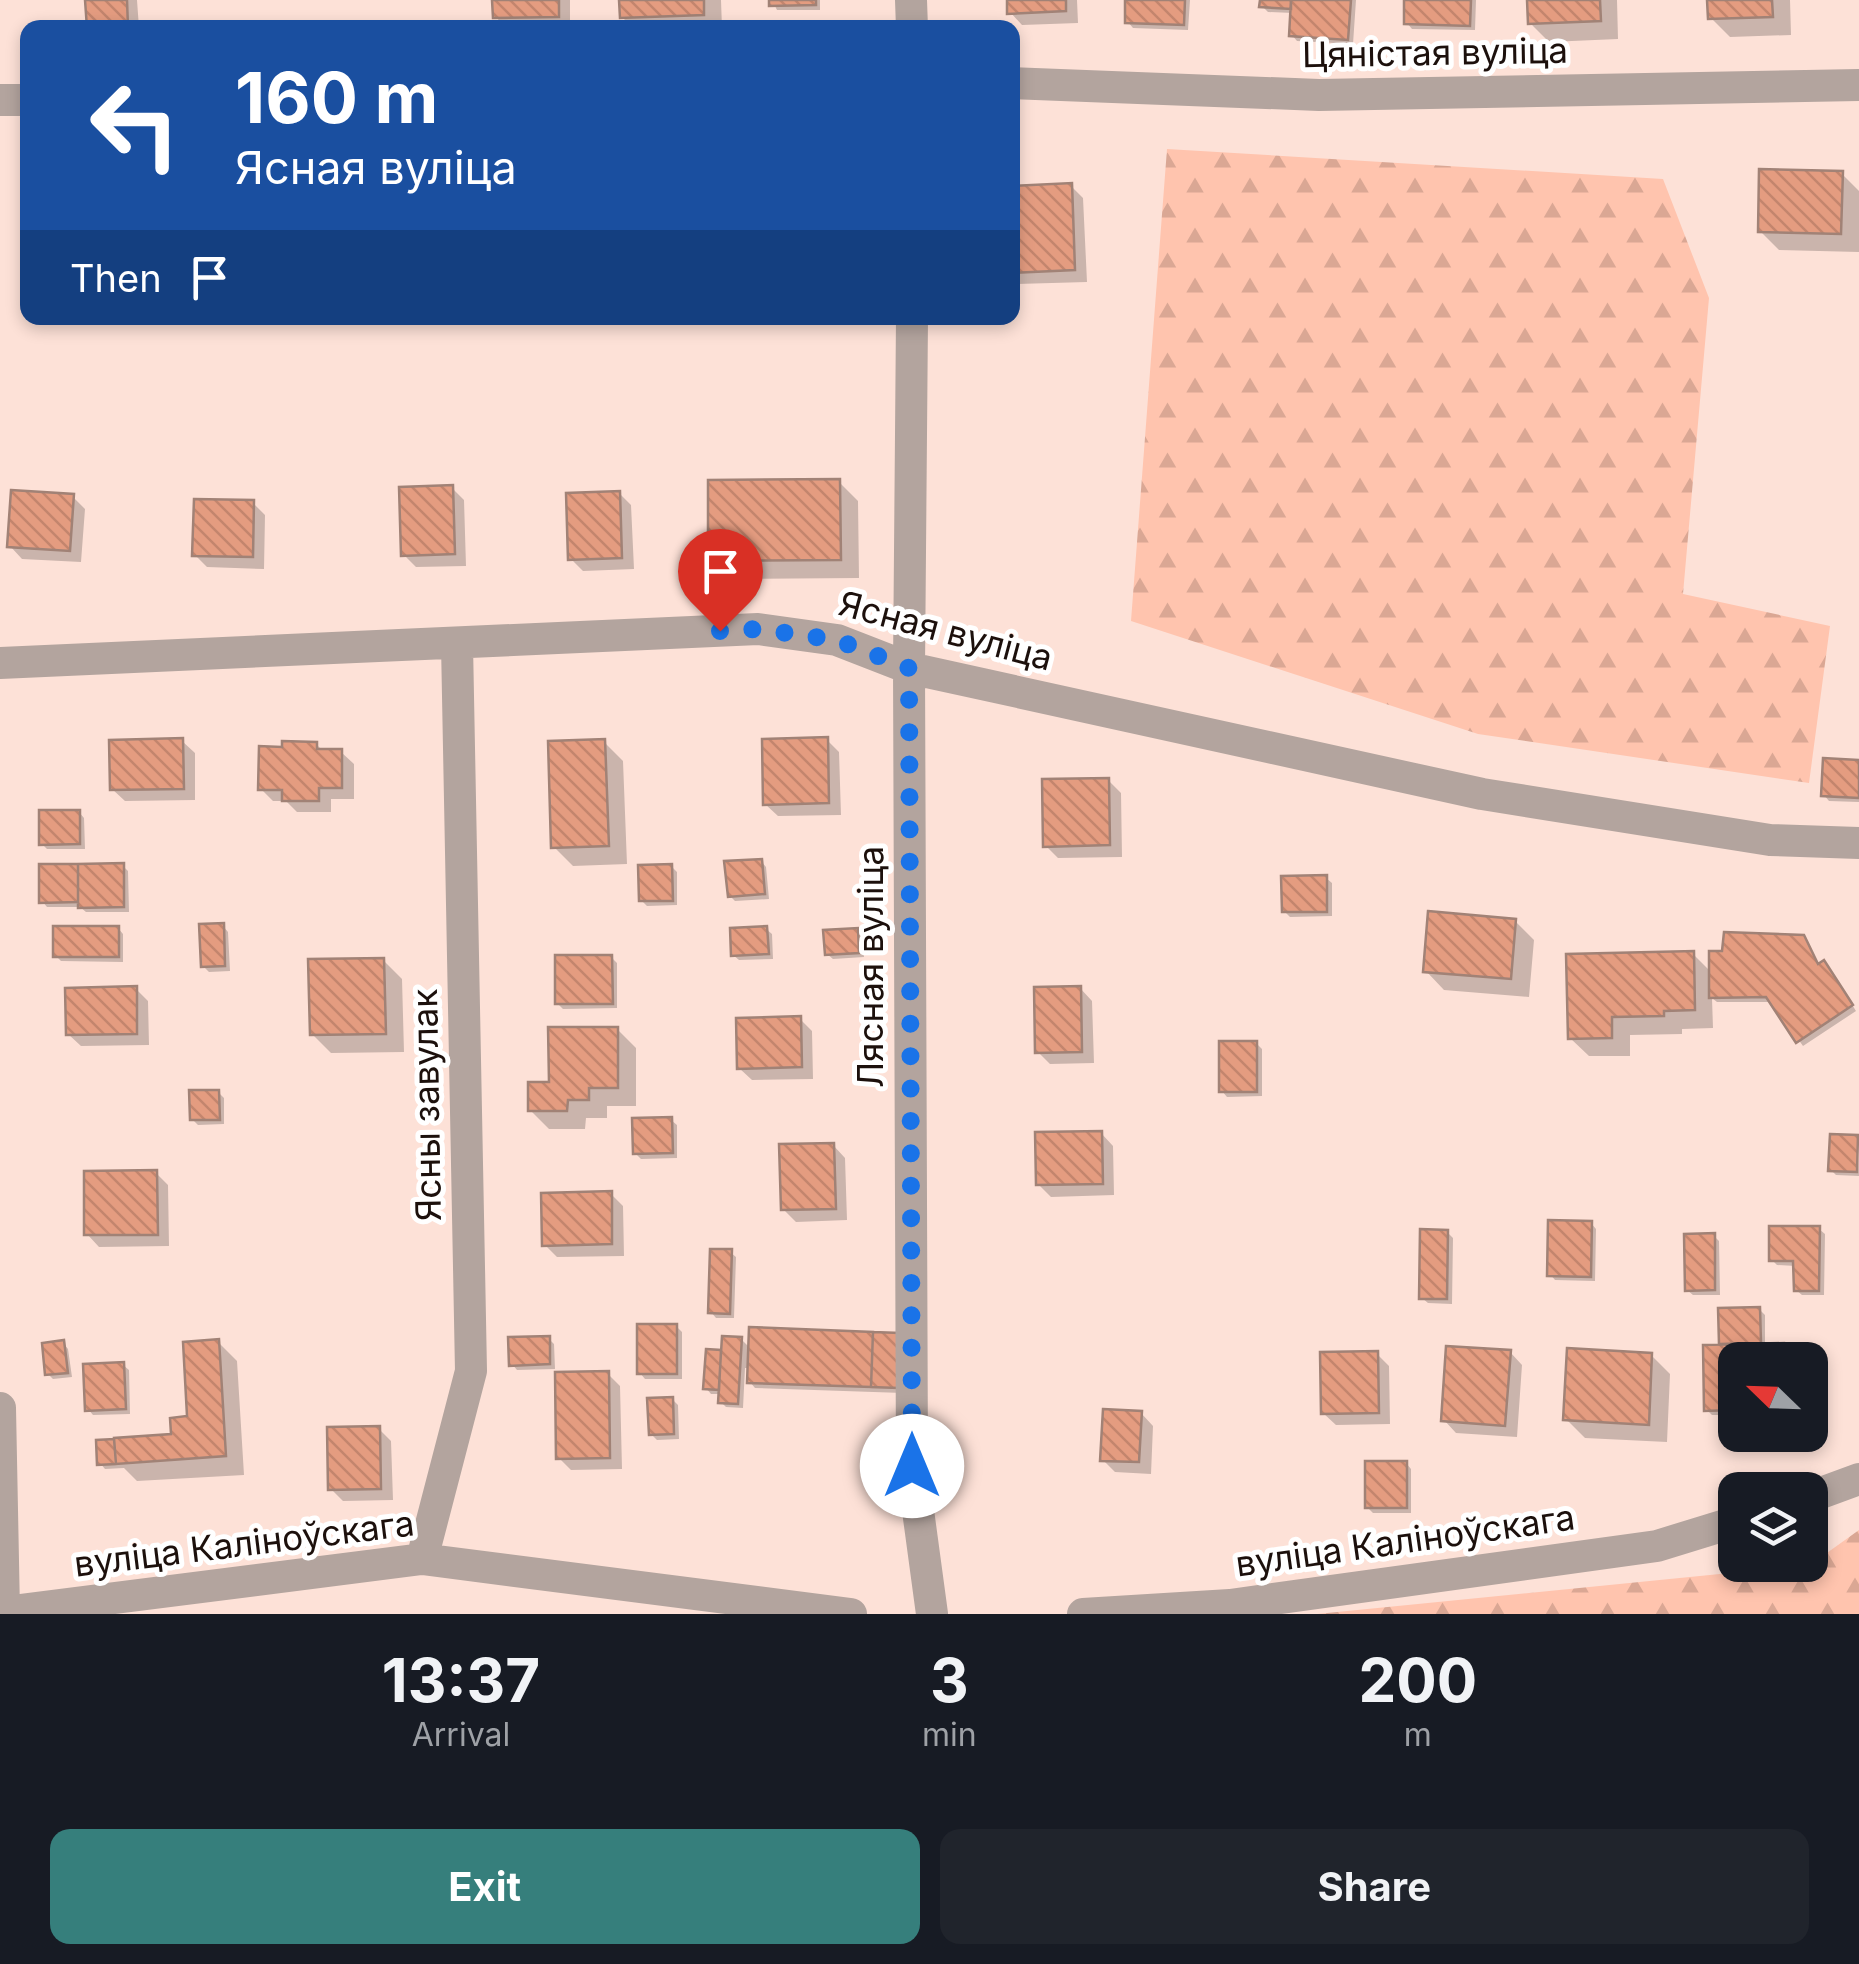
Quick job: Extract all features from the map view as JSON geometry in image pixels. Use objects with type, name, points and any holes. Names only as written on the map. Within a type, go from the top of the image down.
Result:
[{"type":"street","name":"Цяністая вуліца","points":[[1020,83],[1319,95],[1859,85]]},
{"type":"street","name":"Лясная вуліца","points":[[912,325],[912,1466],[932,1614]]},
{"type":"street","name":"Ясная вуліца","points":[[0,663],[758,629],[837,640],[909,668],[1482,794],[1770,840],[1859,843]]},
{"type":"street","name":"Ясны завулак","points":[[422,1558],[471,1372],[457,644]]},
{"type":"street","name":"вуліца Каліноўскага","points":[[0,1408],[4,1612],[422,1558],[851,1614]]},
{"type":"street","points":[[1828,1489],[1859,1478]]},
{"type":"street","name":"вуліца Каліноўскага","points":[[1083,1614],[1230,1605],[1657,1546],[1718,1527]]},
{"type":"green space","points":[[1167,149],[1663,179],[1709,298],[1683,594],[1830,626],[1809,783],[1478,734],[1131,621]]},
{"type":"green space","points":[[1859,1530],[1859,1614],[1317,1614],[1718,1574],[1718,1582],[1828,1582],[1828,1552]]},
{"type":"building","points":[[85,0],[127,0],[128,20],[86,20]]},
{"type":"building","points":[[492,0],[559,0],[559,17],[493,18]]},
{"type":"building","points":[[619,0],[704,0],[704,15],[620,18]]},
{"type":"building","points":[[769,0],[816,0],[816,5],[769,6]]},
{"type":"building","points":[[1007,0],[1066,0],[1066,11],[1007,14]]},
{"type":"building","points":[[1125,0],[1185,0],[1184,25],[1125,23]]},
{"type":"building","points":[[1260,0],[1291,0],[1291,9],[1259,7]]},
{"type":"building","points":[[1291,0],[1351,0],[1348,40],[1289,36]]},
{"type":"building","points":[[1404,0],[1471,0],[1470,26],[1404,24]]},
{"type":"building","points":[[1527,0],[1600,0],[1601,21],[1528,24]]},
{"type":"building","points":[[1707,0],[1772,0],[1773,17],[1708,19]]},
{"type":"building","points":[[1759,169],[1843,171],[1841,234],[1758,232]]},
{"type":"building","points":[[1072,183],[1075,270],[1020,273],[1020,186]]},
{"type":"building","points":[[840,479],[841,560],[708,561],[708,480]]},
{"type":"building","points":[[453,485],[455,554],[401,556],[399,487]]},
{"type":"building","points":[[11,490],[74,494],[70,551],[7,547]]},
{"type":"building","points":[[620,491],[622,558],[568,560],[566,493]]},
{"type":"building","points":[[194,499],[254,500],[253,557],[192,556]]},
{"type":"building","points":[[828,737],[829,803],[763,805],[762,739]]},
{"type":"building","points":[[183,738],[184,789],[110,790],[109,740]]},
{"type":"building","points":[[605,739],[609,846],[551,848],[548,741]]},
{"type":"building","points":[[282,741],[317,742],[317,749],[342,749],[342,788],[319,788],[319,801],[282,801],[282,790],[258,790],[259,746],[282,747]]},
{"type":"building","points":[[1823,758],[1859,760],[1859,798],[1821,796]]},
{"type":"building","points":[[1109,778],[1110,845],[1043,847],[1042,779]]},
{"type":"building","points":[[39,810],[80,810],[80,844],[39,845]]},
{"type":"building","points":[[762,859],[765,894],[728,897],[724,861]]},
{"type":"building","points":[[124,863],[124,907],[78,908],[78,864]]},
{"type":"building","points":[[39,864],[78,864],[78,902],[39,903]]},
{"type":"building","points":[[672,864],[673,901],[639,901],[638,865]]},
{"type":"building","points":[[1327,875],[1327,912],[1282,912],[1281,876]]},
{"type":"building","points":[[1428,911],[1516,919],[1511,979],[1423,972]]},
{"type":"building","points":[[224,923],[225,966],[201,967],[199,924]]},
{"type":"building","points":[[53,926],[119,926],[119,957],[53,957]]},
{"type":"building","points":[[767,926],[769,954],[731,956],[730,928]]},
{"type":"building","points":[[858,928],[859,953],[825,955],[823,930]]},
{"type":"building","points":[[1724,932],[1804,935],[1818,964],[1824,960],[1853,1005],[1796,1043],[1766,997],[1709,998],[1709,951],[1722,951]]},
{"type":"building","points":[[1694,951],[1695,1010],[1664,1011],[1664,1016],[1612,1017],[1612,1038],[1568,1039],[1566,954]]},
{"type":"building","points":[[555,955],[612,955],[613,1004],[555,1004]]},
{"type":"building","points":[[384,958],[386,1034],[310,1035],[308,959]]},
{"type":"building","points":[[137,986],[137,1034],[66,1035],[65,988]]},
{"type":"building","points":[[1081,986],[1082,1052],[1035,1053],[1034,987]]},
{"type":"building","points":[[801,1016],[802,1067],[737,1069],[736,1018]]},
{"type":"building","points":[[548,1027],[618,1027],[618,1088],[589,1088],[589,1100],[568,1100],[567,1111],[528,1111],[528,1082],[549,1082]]},
{"type":"building","points":[[1219,1041],[1257,1041],[1257,1092],[1219,1092]]},
{"type":"building","points":[[189,1090],[219,1090],[220,1120],[190,1120]]},
{"type":"building","points":[[672,1117],[673,1153],[633,1154],[632,1118]]},
{"type":"building","points":[[1102,1131],[1103,1184],[1036,1185],[1035,1132]]},
{"type":"building","points":[[1830,1134],[1858,1135],[1857,1172],[1828,1171]]},
{"type":"building","points":[[834,1143],[836,1209],[781,1210],[779,1144]]},
{"type":"building","points":[[157,1170],[158,1235],[84,1235],[84,1171]]},
{"type":"building","points":[[612,1191],[612,1244],[542,1246],[541,1193]]},
{"type":"building","points":[[1548,1220],[1592,1221],[1591,1277],[1547,1276]]},
{"type":"building","points":[[1769,1226],[1820,1226],[1819,1291],[1794,1291],[1793,1261],[1769,1261]]},
{"type":"building","points":[[1420,1229],[1448,1230],[1447,1299],[1419,1299]]},
{"type":"building","points":[[1715,1233],[1715,1290],[1685,1291],[1684,1234]]},
{"type":"building","points":[[710,1249],[732,1249],[730,1314],[708,1313]]},
{"type":"building","points":[[1760,1307],[1761,1342],[1719,1342],[1718,1308]]},
{"type":"building","points":[[637,1324],[677,1324],[677,1374],[637,1374]]},
{"type":"building","points":[[749,1327],[873,1332],[871,1387],[747,1383]]},
{"type":"building","points":[[873,1332],[900,1333],[898,1388],[871,1387]]},
{"type":"building","points":[[550,1336],[550,1364],[509,1366],[508,1337]]},
{"type":"building","points":[[722,1336],[742,1337],[738,1404],[718,1403]]},
{"type":"building","points":[[219,1339],[226,1456],[116,1464],[114,1438],[171,1434],[170,1418],[187,1416],[183,1342]]},
{"type":"building","points":[[64,1340],[68,1373],[45,1375],[42,1343]]},
{"type":"building","points":[[1703,1345],[1718,1345],[1718,1411],[1704,1411]]},
{"type":"building","points":[[1446,1346],[1511,1350],[1505,1426],[1441,1421]]},
{"type":"building","points":[[1567,1348],[1652,1353],[1649,1425],[1563,1420]]},
{"type":"building","points":[[706,1349],[721,1350],[719,1390],[703,1389]]},
{"type":"building","points":[[1378,1351],[1379,1413],[1321,1414],[1320,1352]]},
{"type":"building","points":[[124,1362],[126,1409],[85,1411],[83,1364]]},
{"type":"building","points":[[609,1371],[610,1458],[556,1459],[555,1372]]},
{"type":"building","points":[[673,1397],[674,1434],[649,1435],[647,1398]]},
{"type":"building","points":[[1103,1409],[1142,1411],[1139,1462],[1100,1461]]},
{"type":"building","points":[[380,1426],[381,1489],[328,1490],[327,1427]]},
{"type":"building","points":[[114,1439],[116,1464],[97,1465],[96,1440]]},
{"type":"building","points":[[1365,1461],[1407,1461],[1407,1508],[1365,1508]]},
{"type":"route","points":[[720,631],[758,629],[837,640],[909,668],[912,1466]]}]
